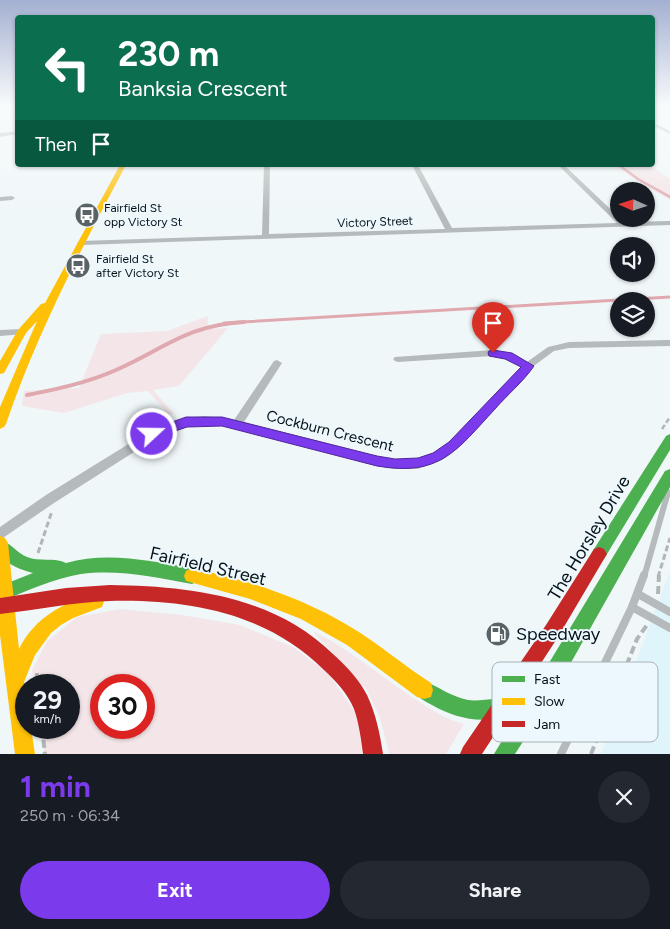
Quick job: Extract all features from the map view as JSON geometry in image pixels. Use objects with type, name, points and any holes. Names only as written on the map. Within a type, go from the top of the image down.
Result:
[{"type":"main road","points":[[0,424],[15,380],[53,295],[121,167]]},
{"type":"main road","points":[[0,370],[22,332],[53,295]]},
{"type":"main road","points":[[0,396],[10,373],[40,327]]},
{"type":"main road","name":"The Horsley Drive","points":[[531,662],[670,439]]},
{"type":"main road","points":[[560,662],[670,476]]},
{"type":"main road","points":[[0,543],[3,606],[15,677]]},
{"type":"main road","points":[[0,548],[19,564],[42,568],[78,568]]},
{"type":"main road","name":"Fairfield Street","points":[[2,592],[78,568],[124,567],[154,570],[241,588],[292,606],[342,632],[432,695],[461,708],[483,712],[492,710]]},
{"type":"main road","points":[[3,606],[76,595],[132,594],[210,601],[246,611],[280,624],[309,642],[333,664],[354,690],[368,723],[373,754]]},
{"type":"main road","points":[[18,674],[38,633],[48,622],[74,607],[132,594]]},
{"type":"main road","name":"The Horsley Drive","points":[[470,754],[492,721]]},
{"type":"main road","points":[[22,739],[24,754]]},
{"type":"main road","points":[[504,754],[511,742]]},
{"type":"street","points":[[265,237],[267,167]]},
{"type":"street","points":[[416,167],[449,230]]},
{"type":"street","points":[[563,167],[610,212]]},
{"type":"street","points":[[0,199],[12,198]]},
{"type":"street","name":"Victory Street","points":[[655,223],[670,223]]},
{"type":"street","name":"Victory Street","points":[[80,243],[610,224]]},
{"type":"street","points":[[0,333],[22,332]]},
{"type":"street","name":"Cockburn Crescent","points":[[0,534],[50,499],[152,434],[186,422],[205,420],[237,424],[377,461],[395,464],[418,464],[438,457],[453,446],[528,366],[551,349],[569,345],[670,343]]},
{"type":"street","points":[[398,359],[493,353],[508,356],[528,366]]},
{"type":"street","points":[[237,424],[277,362]]},
{"type":"lane","points":[[606,662],[638,594],[667,499],[670,476]]},
{"type":"lane","points":[[638,594],[670,612]]},
{"type":"lane","points":[[632,608],[670,628]]},
{"type":"lane","points":[[561,754],[567,742]]},
{"type":"path","points":[[38,555],[54,504]]},
{"type":"path","points":[[659,596],[657,580],[670,538]]},
{"type":"path","points":[[628,662],[637,639],[647,624]]},
{"type":"path","points":[[43,739],[45,754]]},
{"type":"path","points":[[591,754],[596,742]]},
{"type":"shaded area","points":[[616,167],[653,167],[670,179],[670,200],[655,192],[655,182],[639,182]]},
{"type":"shaded area","points":[[208,316],[207,329],[228,328],[179,386],[153,390],[174,414],[169,415],[148,391],[127,393],[64,413],[22,406],[24,391],[79,388],[101,334],[167,331]]},
{"type":"shaded area","points":[[670,571],[670,754],[601,754],[606,742],[658,742],[658,662],[636,662]]},
{"type":"shaded area","points":[[120,609],[182,615],[240,625],[293,647],[328,673],[358,716],[362,754],[44,754],[42,739],[80,739],[80,674],[33,674],[32,670],[47,641],[77,617]]},
{"type":"shaded area","points":[[315,632],[347,651],[428,708],[464,724],[446,754],[389,754],[380,718],[367,690]]},
{"type":"waterway","points":[[622,167],[638,179],[670,197]]},
{"type":"waterway","points":[[224,323],[670,297]]},
{"type":"waterway","points":[[27,395],[105,375],[191,333],[224,324],[244,322]]},
{"type":"traffic: fast","points":[[599,554],[670,439]]},
{"type":"traffic: fast","points":[[561,662],[670,475]]},
{"type":"traffic: fast","points":[[1,547],[14,558],[28,565],[60,568]]},
{"type":"traffic: fast","points":[[0,594],[17,586],[79,567],[109,565],[143,567],[192,576]]},
{"type":"traffic: fast","points":[[424,690],[443,701],[461,708],[480,711],[492,710]]},
{"type":"traffic: fast","points":[[504,754],[512,742]]},
{"type":"traffic: slow","points":[[0,424],[25,357],[40,324],[122,167]]},
{"type":"traffic: slow","points":[[0,370],[22,332],[44,306]]},
{"type":"traffic: slow","points":[[0,543],[7,623],[25,754]]},
{"type":"traffic: slow","points":[[192,576],[250,591],[307,613],[343,632],[424,690]]},
{"type":"traffic: slow","points":[[18,674],[29,649],[45,627],[67,612],[96,601]]},
{"type":"traffic: jam","points":[[531,662],[599,554]]},
{"type":"traffic: jam","points":[[0,606],[75,595],[146,593],[182,596],[218,603],[252,613],[284,628],[314,647],[339,672],[355,693],[363,709],[373,754]]},
{"type":"traffic: jam","points":[[470,754],[492,721]]},
{"type":"place","name":"Fairfield St opp Victory St","points":[[87,215]]},
{"type":"place","name":"Fairfield St after Victory St","points":[[78,266]]},
{"type":"place","name":"Speedway","points":[[498,634]]},
{"type":"route","points":[[152,434],[186,422],[222,421],[377,461],[395,464],[418,464],[438,457],[453,446],[528,366],[508,356],[493,353]]}]
